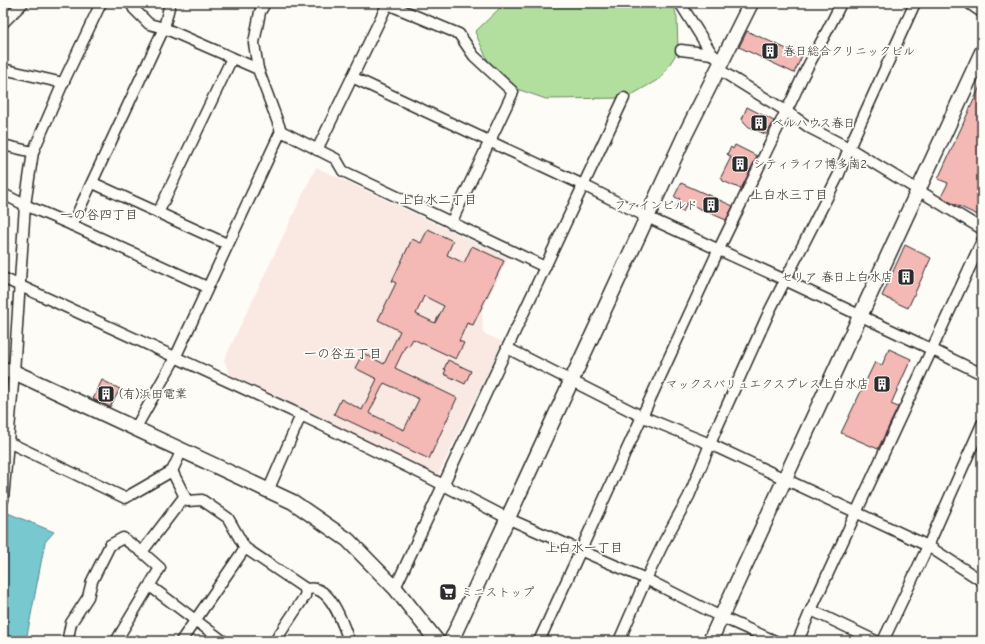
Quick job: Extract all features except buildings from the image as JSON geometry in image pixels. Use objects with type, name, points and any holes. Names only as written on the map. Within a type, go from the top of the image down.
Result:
[{"type":"street","points":[[3,23],[23,3]]},
{"type":"street","points":[[3,500],[8,442],[8,371],[20,286],[25,206],[33,152],[100,3]]},
{"type":"street","points":[[131,3],[134,9],[149,24],[164,28],[258,69]]},
{"type":"street","points":[[72,225],[93,183],[164,28],[170,3]]},
{"type":"street","points":[[265,3],[260,12],[254,43],[258,69],[280,131],[336,159],[343,171],[545,267]]},
{"type":"street","points":[[318,150],[387,3],[459,34],[474,56],[513,92],[451,223]]},
{"type":"street","points":[[680,3],[717,62]]},
{"type":"street","points":[[451,641],[647,218],[717,62],[751,3]]},
{"type":"street","points":[[539,641],[718,250],[841,3]]},
{"type":"street","points":[[619,641],[664,540],[689,496],[750,353],[839,174],[849,148],[915,3]]},
{"type":"street","points":[[972,3],[982,10]]},
{"type":"street","points":[[681,50],[717,62],[810,128],[849,148],[982,229]]},
{"type":"street","points":[[710,641],[783,479],[982,52]]},
{"type":"street","points":[[158,213],[232,58]]},
{"type":"street","points":[[3,69],[63,83]]},
{"type":"street","points":[[352,77],[584,185],[647,218],[785,280],[982,374]]},
{"type":"street","points":[[395,588],[442,484],[624,98]]},
{"type":"street","points":[[136,429],[175,358],[280,131]]},
{"type":"street","points":[[3,145],[33,152]]},
{"type":"street","points":[[93,183],[227,244]]},
{"type":"street","points":[[3,194],[25,206],[72,225],[207,287]]},
{"type":"street","points":[[798,641],[856,512],[982,241]]},
{"type":"street","points":[[3,278],[301,415],[509,518],[646,579],[721,617],[776,641]]},
{"type":"street","points":[[507,348],[641,416],[710,444],[928,546],[982,581]]},
{"type":"street","points":[[8,371],[293,502],[348,540],[395,588],[437,641]]},
{"type":"street","points":[[268,491],[301,415]]},
{"type":"street","points":[[883,641],[928,546],[982,424]]},
{"type":"street","points":[[8,442],[125,498],[172,471],[182,450]]},
{"type":"street","points":[[172,471],[187,501],[202,500],[228,518],[245,548],[306,589],[316,588],[328,597],[341,619],[350,641]]},
{"type":"street","points":[[142,552],[184,497]]},
{"type":"street","points":[[70,641],[68,638],[71,623],[88,597],[92,581],[110,545],[123,538],[160,568],[116,641]]},
{"type":"street","points":[[181,641],[245,548]]},
{"type":"street","points":[[150,586],[222,641]]},
{"type":"street","points":[[275,641],[305,596],[306,589]]},
{"type":"street","points":[[811,610],[876,641]]},
{"type":"shaded area","points":[[316,167],[508,258],[482,311],[483,333],[503,342],[438,475],[231,377],[224,360]]},
{"type":"green space","points":[[505,3],[673,3],[677,18],[678,51],[661,78],[626,98],[546,99],[517,89],[491,68],[475,32]]},
{"type":"water","points":[[3,511],[54,532],[45,542],[26,641],[3,641]]},
{"type":"place","name":"春日総合クリニックビル","points":[[770,51]]},
{"type":"place","name":"ベルハウス春日","points":[[759,123]]},
{"type":"place","name":"シティライフ博多南2","points":[[740,164]]},
{"type":"place","name":"ファインビルド","points":[[711,205]]},
{"type":"place","name":"セリア 春日上白水店","points":[[906,277]]},
{"type":"place","name":"マックスバリュエクスプレス上白水店","points":[[882,384]]},
{"type":"place","name":"(有)浜田電業","points":[[106,394]]},
{"type":"place","name":"ミニストップ","points":[[448,592]]},
{"type":"district","name":"上白水三丁目","points":[[789,194]]},
{"type":"district","name":"上白水二丁目","points":[[438,199]]},
{"type":"district","name":"一の谷四丁目","points":[[99,214]]},
{"type":"district","name":"一の谷五丁目","points":[[343,353]]},
{"type":"district","name":"上白水一丁目","points":[[584,547]]}]
